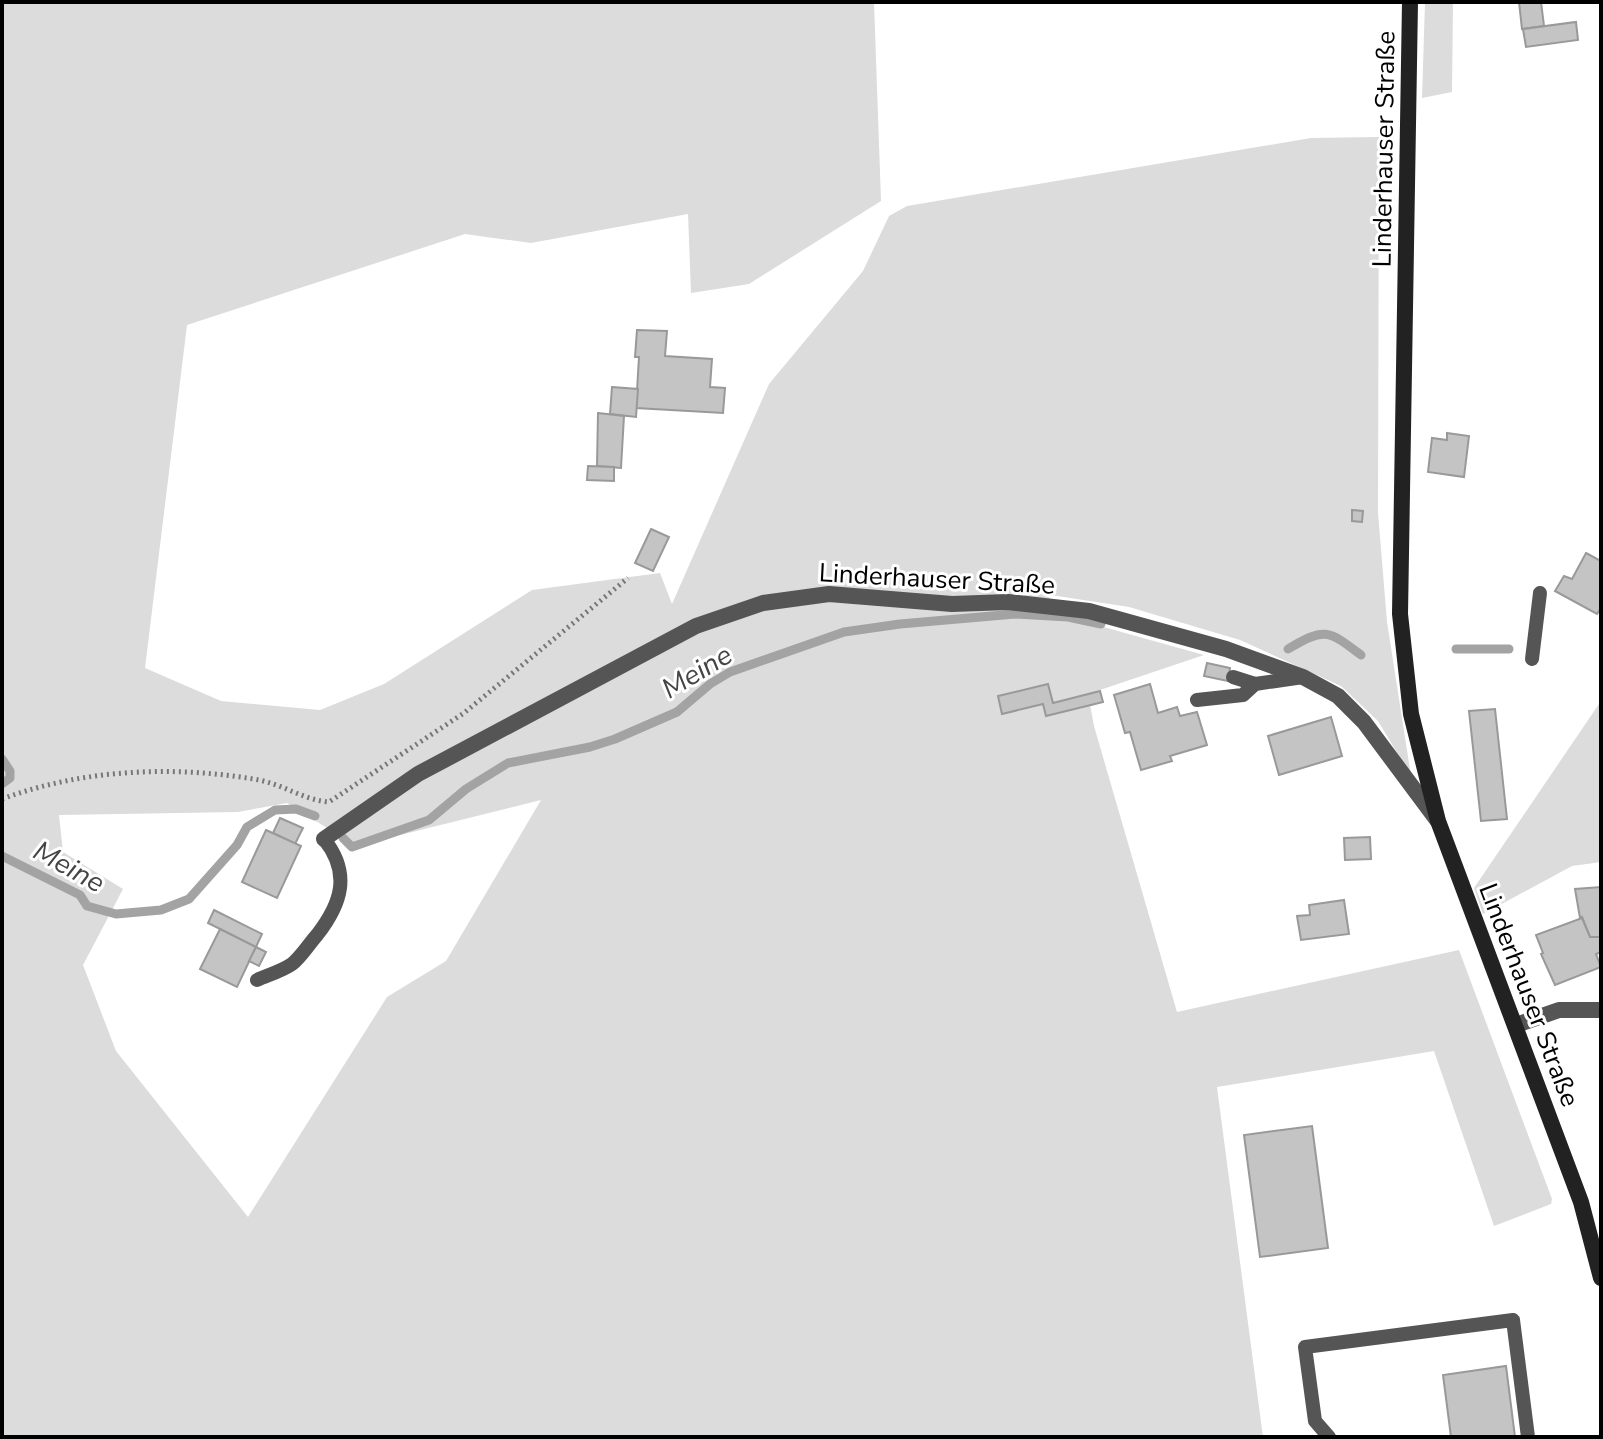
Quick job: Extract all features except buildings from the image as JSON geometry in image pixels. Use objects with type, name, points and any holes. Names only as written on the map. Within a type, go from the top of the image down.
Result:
[{"type":"main road","name":"Linderhauser Straße","points":[[1410,2],[1400,614],[1411,714],[1438,821],[1581,1202],[1601,1278]]},
{"type":"street","name":"Linderhauser Straße","points":[[324,839],[418,774],[696,626],[763,603],[829,594],[952,604],[1008,602],[1089,611],[1226,649],[1303,677],[1338,696],[1364,722],[1438,821]]},
{"type":"street","points":[[1516,1025],[1559,1010],[1601,1010]]},
{"type":"lane","points":[[1532,659],[1540,593]]},
{"type":"lane","points":[[1233,677],[1255,684],[1303,677]]},
{"type":"lane","points":[[1197,700],[1243,695],[1255,684]]},
{"type":"lane","points":[[257,980],[292,964],[327,922],[338,899],[341,874],[336,854],[324,839]]},
{"type":"lane","points":[[1329,1437],[1315,1421],[1305,1347],[1513,1320],[1528,1437]]},
{"type":"path","points":[[2,799],[32,788],[120,773],[206,771],[264,781],[313,801],[329,802],[464,713],[628,578]]},
{"type":"shaded area","points":[[2,2],[874,2],[881,201],[749,284],[691,293],[688,214],[531,243],[465,234],[187,325],[145,668],[221,701],[320,710],[384,684],[532,590],[660,573],[672,604],[769,384],[863,271],[889,216],[907,206],[1311,138],[1379,137],[1378,513],[1387,622],[1411,776],[1378,721],[1341,686],[1240,640],[1129,607],[1044,594],[1082,621],[1204,655],[1088,694],[1094,726],[1177,1012],[1459,950],[1552,1199],[1551,1204],[1494,1226],[1434,1051],[1217,1087],[1263,1437],[2,1437]],"holes":[[[541,800],[446,961],[387,997],[248,1217],[116,1051],[83,965],[123,889],[63,852],[59,815],[238,812],[287,803],[356,846]]]},
{"type":"shaded area","points":[[1425,2],[1453,2],[1452,92],[1422,98]]},
{"type":"shaded area","points":[[1601,701],[1601,862],[1572,866],[1483,914],[1474,888]]},
{"type":"waterway","name":"Meine","points":[[343,838],[352,847],[429,820],[466,789],[508,763],[615,739],[677,712],[710,684],[730,672],[844,632],[1015,614],[1068,617],[1101,624]]},
{"type":"waterway","name":"Meine","points":[[1288,649],[1310,637],[1326,634],[1341,640],[1361,655]]},
{"type":"waterway","name":"Meine","points":[[1456,649],[1509,649]]},
{"type":"waterway","name":"Meine","points":[[2,759],[10,771],[10,778],[2,784]]},
{"type":"waterway","name":"Meine","points":[[2,856],[80,895],[87,906],[116,914],[161,910],[189,899],[237,845],[247,827],[275,810],[296,809],[315,816]]}]
